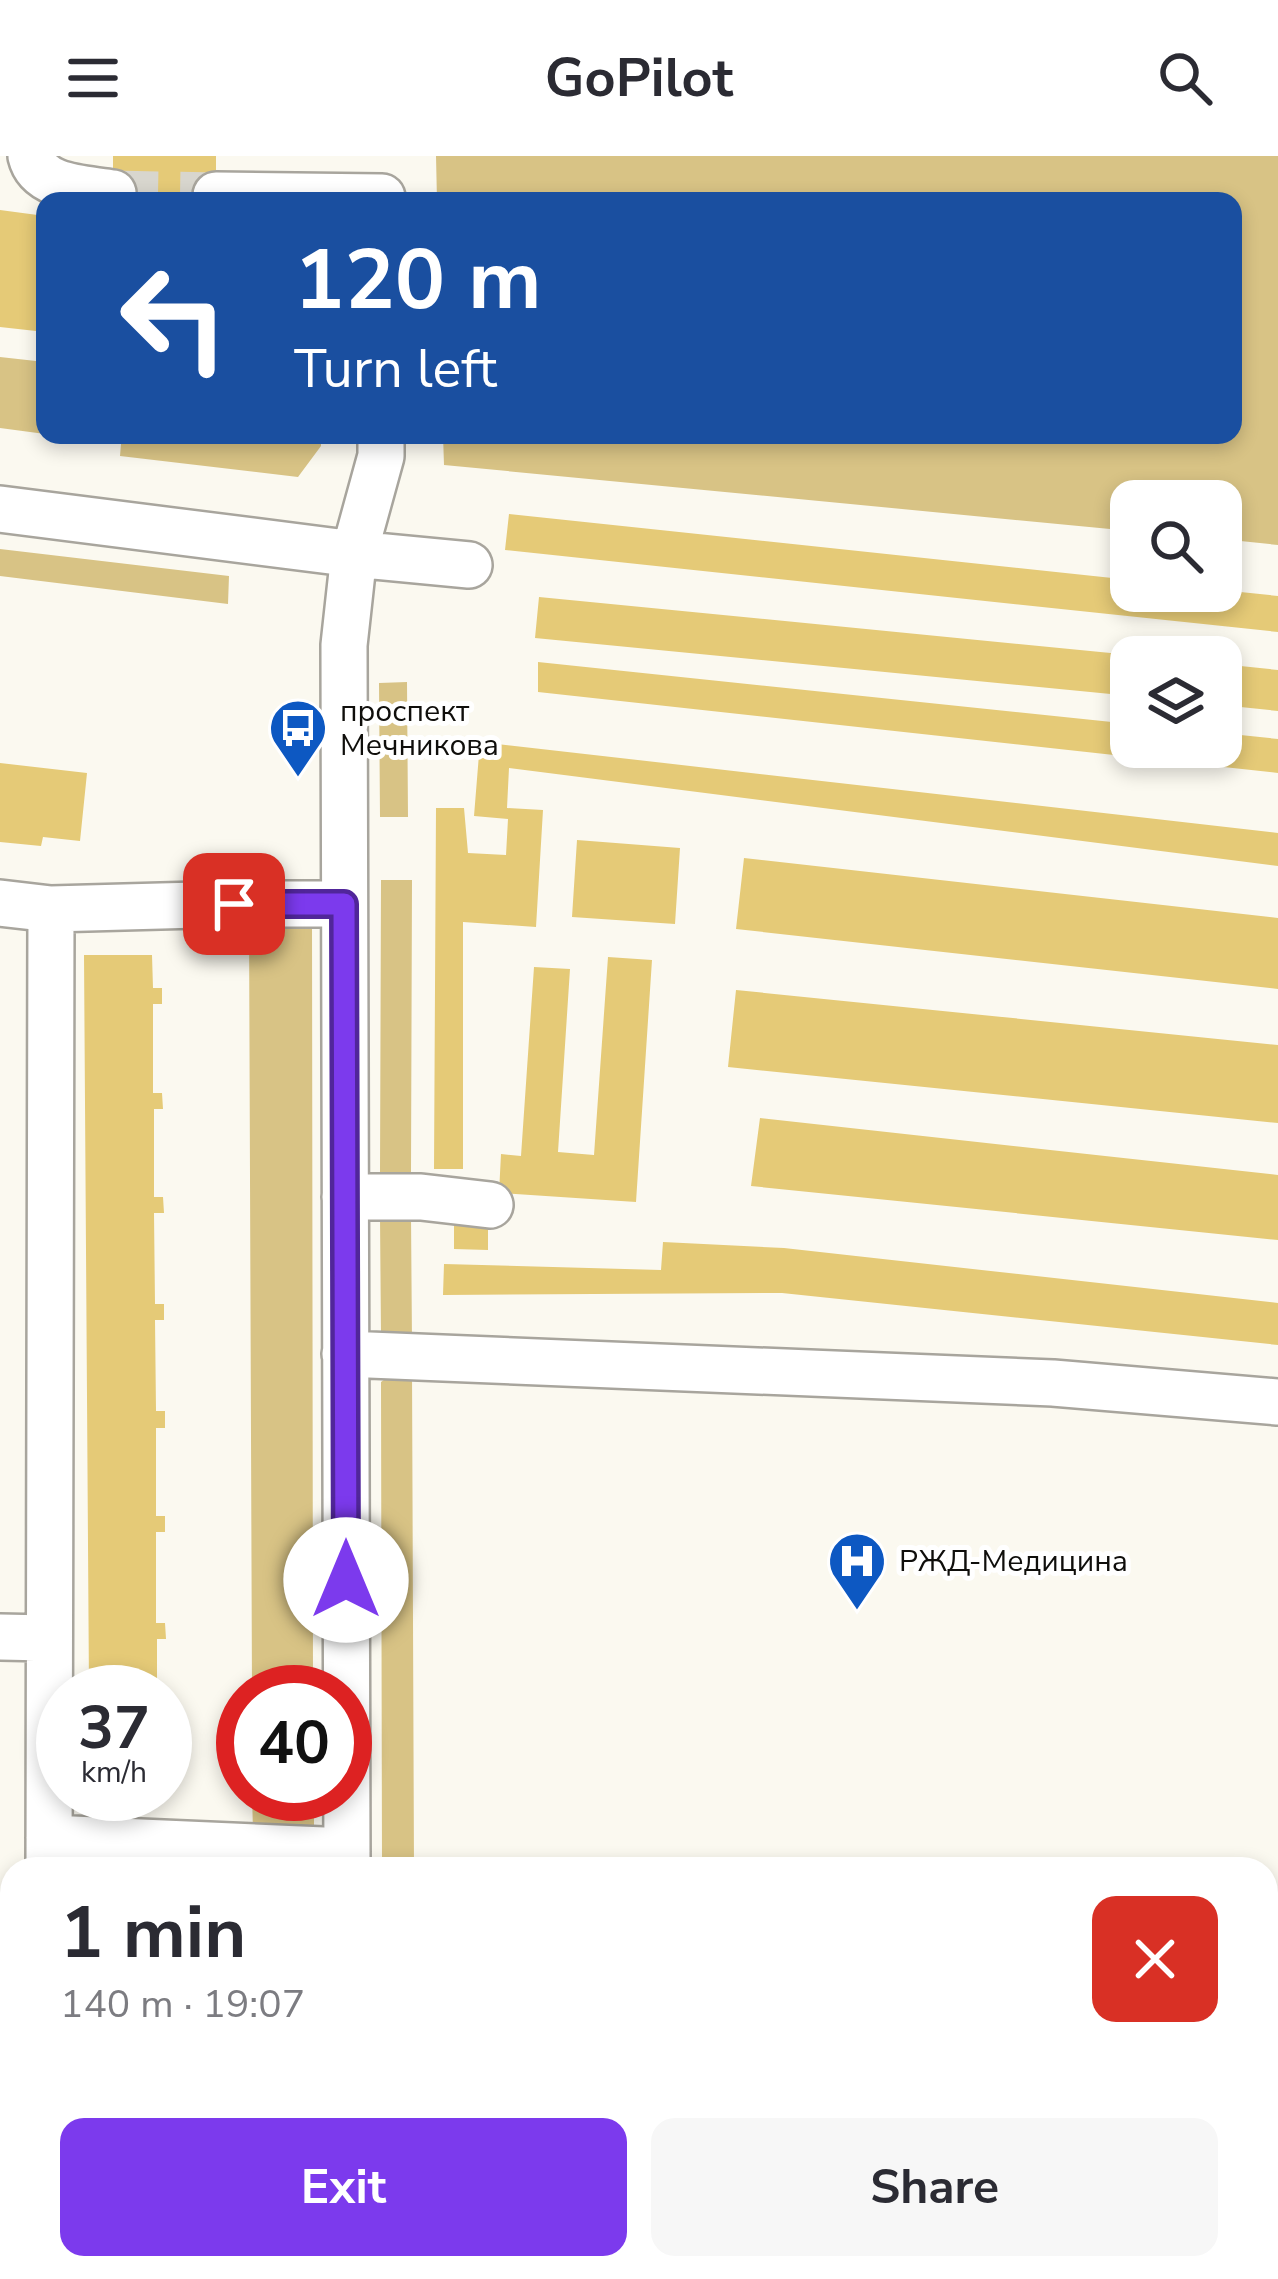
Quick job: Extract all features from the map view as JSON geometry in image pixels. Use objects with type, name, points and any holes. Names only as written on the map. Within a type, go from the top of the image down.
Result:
[{"type":"street","points":[[31,156],[43,176],[106,192]]},
{"type":"street","points":[[223,192],[262,176],[382,184]]},
{"type":"street","points":[[347,1857],[344,645],[354,554],[381,444]]},
{"type":"street","points":[[0,509],[469,565]]},
{"type":"street","points":[[0,903],[51,909],[344,904]]},
{"type":"street","points":[[51,909],[49,1853],[219,1857]]},
{"type":"street","points":[[345,1197],[421,1197],[490,1204]]},
{"type":"street","points":[[345,1354],[1052,1383],[1278,1402]]},
{"type":"street","points":[[0,1637],[47,1639]]},
{"type":"shaded area","points":[[436,156],[1278,156],[1278,545],[1242,541],[1242,480],[1110,480],[1110,529],[444,465],[443,444],[1242,444],[1242,192],[437,192]]},
{"type":"shaded area","points":[[0,357],[36,361],[36,433],[0,428]]},
{"type":"shaded area","points":[[121,444],[321,444],[298,477],[120,456]]},
{"type":"shaded area","points":[[0,549],[229,576],[228,604],[0,576]]},
{"type":"shaded area","points":[[407,682],[408,817],[380,817],[379,683]]},
{"type":"shaded area","points":[[381,880],[412,880],[411,1172],[380,1172]]},
{"type":"shaded area","points":[[249,919],[312,919],[313,1665],[252,1665]]},
{"type":"shaded area","points":[[411,1216],[412,1343],[381,1335],[380,1217]]},
{"type":"shaded area","points":[[412,1370],[414,1857],[382,1857],[381,1382],[396,1371]]},
{"type":"shaded area","points":[[253,1821],[314,1821],[314,1831],[253,1832]]},
{"type":"building","points":[[113,156],[216,156],[216,192],[113,192]]},
{"type":"building","points":[[0,210],[36,215],[36,331],[0,327]]},
{"type":"building","points":[[509,514],[1110,578],[1110,612],[1242,612],[1242,592],[1278,596],[1278,632],[505,550]]},
{"type":"building","points":[[539,597],[1110,653],[1110,694],[535,638]]},
{"type":"building","points":[[538,662],[1110,722],[1110,755],[538,692]]},
{"type":"building","points":[[1242,666],[1278,670],[1278,711],[1242,707]]},
{"type":"building","points":[[1242,735],[1278,739],[1278,773],[1232,768],[1242,768]]},
{"type":"building","points":[[480,742],[1278,833],[1278,866],[509,768],[507,808],[543,810],[536,927],[463,922],[463,1169],[434,1169],[436,808],[464,808],[468,853],[506,855],[508,819],[474,816]]},
{"type":"building","points":[[0,763],[87,773],[80,841],[43,837],[41,846],[0,842]]},
{"type":"building","points":[[577,840],[680,848],[675,924],[572,917]]},
{"type":"building","points":[[744,858],[1278,918],[1278,989],[736,929]]},
{"type":"building","points":[[84,955],[152,955],[153,988],[162,988],[162,1004],[153,1004],[153,1093],[162,1093],[163,1109],[154,1109],[154,1197],[163,1197],[164,1213],[154,1213],[155,1304],[164,1304],[164,1320],[155,1320],[156,1411],[165,1411],[165,1428],[156,1428],[156,1516],[165,1516],[165,1532],[156,1532],[156,1623],[165,1623],[166,1639],[157,1639],[157,1665],[89,1665]]},
{"type":"building","points":[[608,957],[652,960],[636,1202],[499,1193],[501,1154],[521,1156],[534,967],[570,969],[558,1152],[594,1155]]},
{"type":"building","points":[[736,990],[1278,1045],[1278,1123],[728,1067]]},
{"type":"building","points":[[760,1118],[1278,1175],[1278,1240],[751,1186]]},
{"type":"building","points":[[454,1225],[488,1226],[488,1250],[454,1249]]},
{"type":"building","points":[[663,1242],[784,1248],[1278,1303],[1278,1345],[782,1293],[443,1295],[444,1264],[661,1270]]},
{"type":"place","name":"проспект Мечникова","points":[[298,779]]},
{"type":"place","name":"РЖД-Медицина","points":[[857,1612]]},
{"type":"route","points":[[234,904],[344,904],[346,1580]]}]
